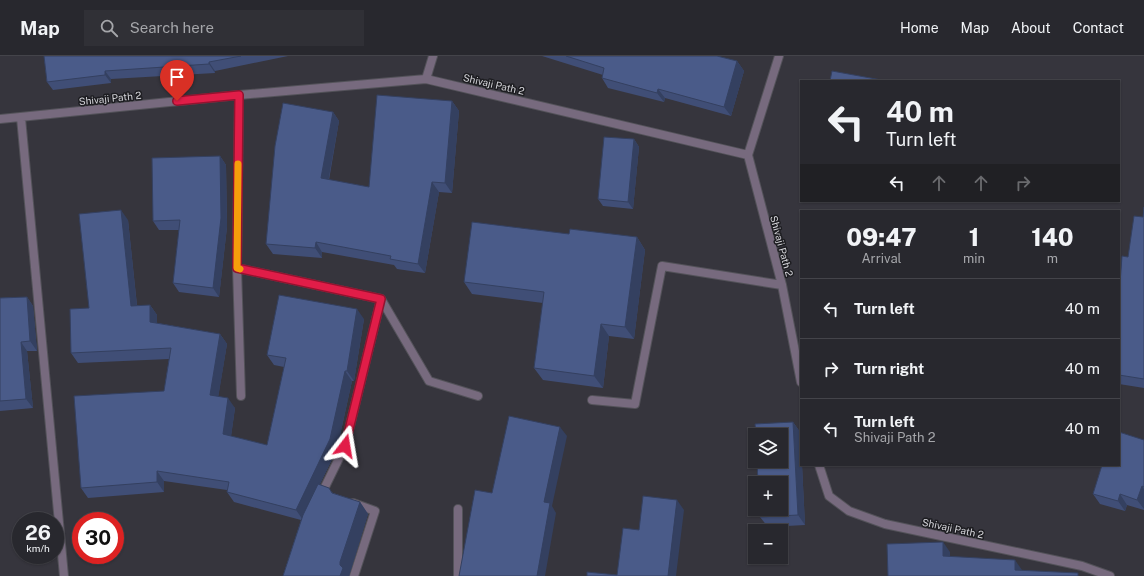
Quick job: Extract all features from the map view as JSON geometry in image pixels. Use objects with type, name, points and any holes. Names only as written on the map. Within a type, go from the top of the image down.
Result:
[{"type":"street","points":[[426,79],[433,56]]},
{"type":"street","points":[[748,154],[779,56]]},
{"type":"street","name":"Shivaji Path 2","points":[[0,119],[239,95],[426,79],[748,154],[782,285],[800,377]]},
{"type":"street","points":[[239,95],[237,268],[241,396]]},
{"type":"street","points":[[21,118],[64,576]]},
{"type":"street","points":[[592,400],[635,404],[662,266],[782,285]]},
{"type":"street","points":[[237,268],[381,299],[429,381],[478,396]]},
{"type":"street","points":[[317,503],[345,446],[381,299]]},
{"type":"street","name":"Shivaji Path 2","points":[[819,466],[829,496],[849,511],[885,524],[1082,566],[1110,576]]},
{"type":"street","points":[[344,500],[375,511],[354,576]]},
{"type":"street","points":[[458,509],[458,576]]},
{"type":"building","points":[[44,56],[241,56],[209,62],[209,64],[105,71],[105,75],[47,82]]},
{"type":"building","points":[[566,56],[717,56],[737,61],[724,107],[658,89],[657,93],[602,78],[604,68]]},
{"type":"building","points":[[832,71],[882,80],[830,80]]},
{"type":"building","points":[[377,95],[452,101],[445,183],[432,182],[418,264],[390,259],[391,256],[316,242],[315,248],[266,244],[275,146],[283,103],[333,112],[321,178],[369,187]]},
{"type":"building","points":[[604,137],[634,139],[628,202],[598,199]]},
{"type":"building","points":[[220,156],[221,218],[213,288],[173,283],[180,220],[153,221],[152,158]]},
{"type":"building","points":[[1144,207],[1144,379],[1120,375],[1120,283],[1122,256],[1128,257],[1134,216],[1143,217]]},
{"type":"building","points":[[121,210],[131,306],[150,305],[150,322],[220,334],[210,395],[228,398],[223,434],[267,445],[286,358],[267,355],[279,295],[357,309],[347,371],[345,371],[330,439],[296,510],[227,492],[229,482],[157,471],[157,482],[81,488],[74,396],[164,391],[171,348],[71,353],[70,309],[89,308],[79,214]]},
{"type":"building","points":[[472,222],[569,234],[570,229],[637,237],[625,327],[601,324],[594,376],[534,368],[544,292],[464,282]]},
{"type":"building","points":[[27,297],[30,341],[21,342],[26,399],[0,401],[0,298]]},
{"type":"building","points":[[509,416],[560,427],[544,502],[550,503],[537,576],[459,576],[475,490],[492,493]]},
{"type":"building","points":[[793,422],[798,515],[788,516],[788,476],[758,476],[757,468],[788,468],[788,428],[755,428],[755,424]]},
{"type":"building","points":[[1120,432],[1144,440],[1144,487],[1142,486],[1137,500],[1120,494],[1118,501],[1093,494],[1102,466],[1120,466]]},
{"type":"building","points":[[318,484],[329,488],[332,493],[360,502],[340,562],[340,565],[343,568],[340,576],[283,576],[303,515]]},
{"type":"building","points":[[643,496],[677,500],[668,576],[587,576],[587,572],[617,575],[623,528],[639,530]]},
{"type":"building","points":[[943,542],[943,556],[1015,560],[1015,570],[1078,573],[1078,576],[888,576],[887,544]]},
{"type":"slow traffic","points":[[238,164],[237,268],[240,269]]},
{"type":"route","points":[[177,101],[239,95],[237,268],[381,299],[345,446]]}]
